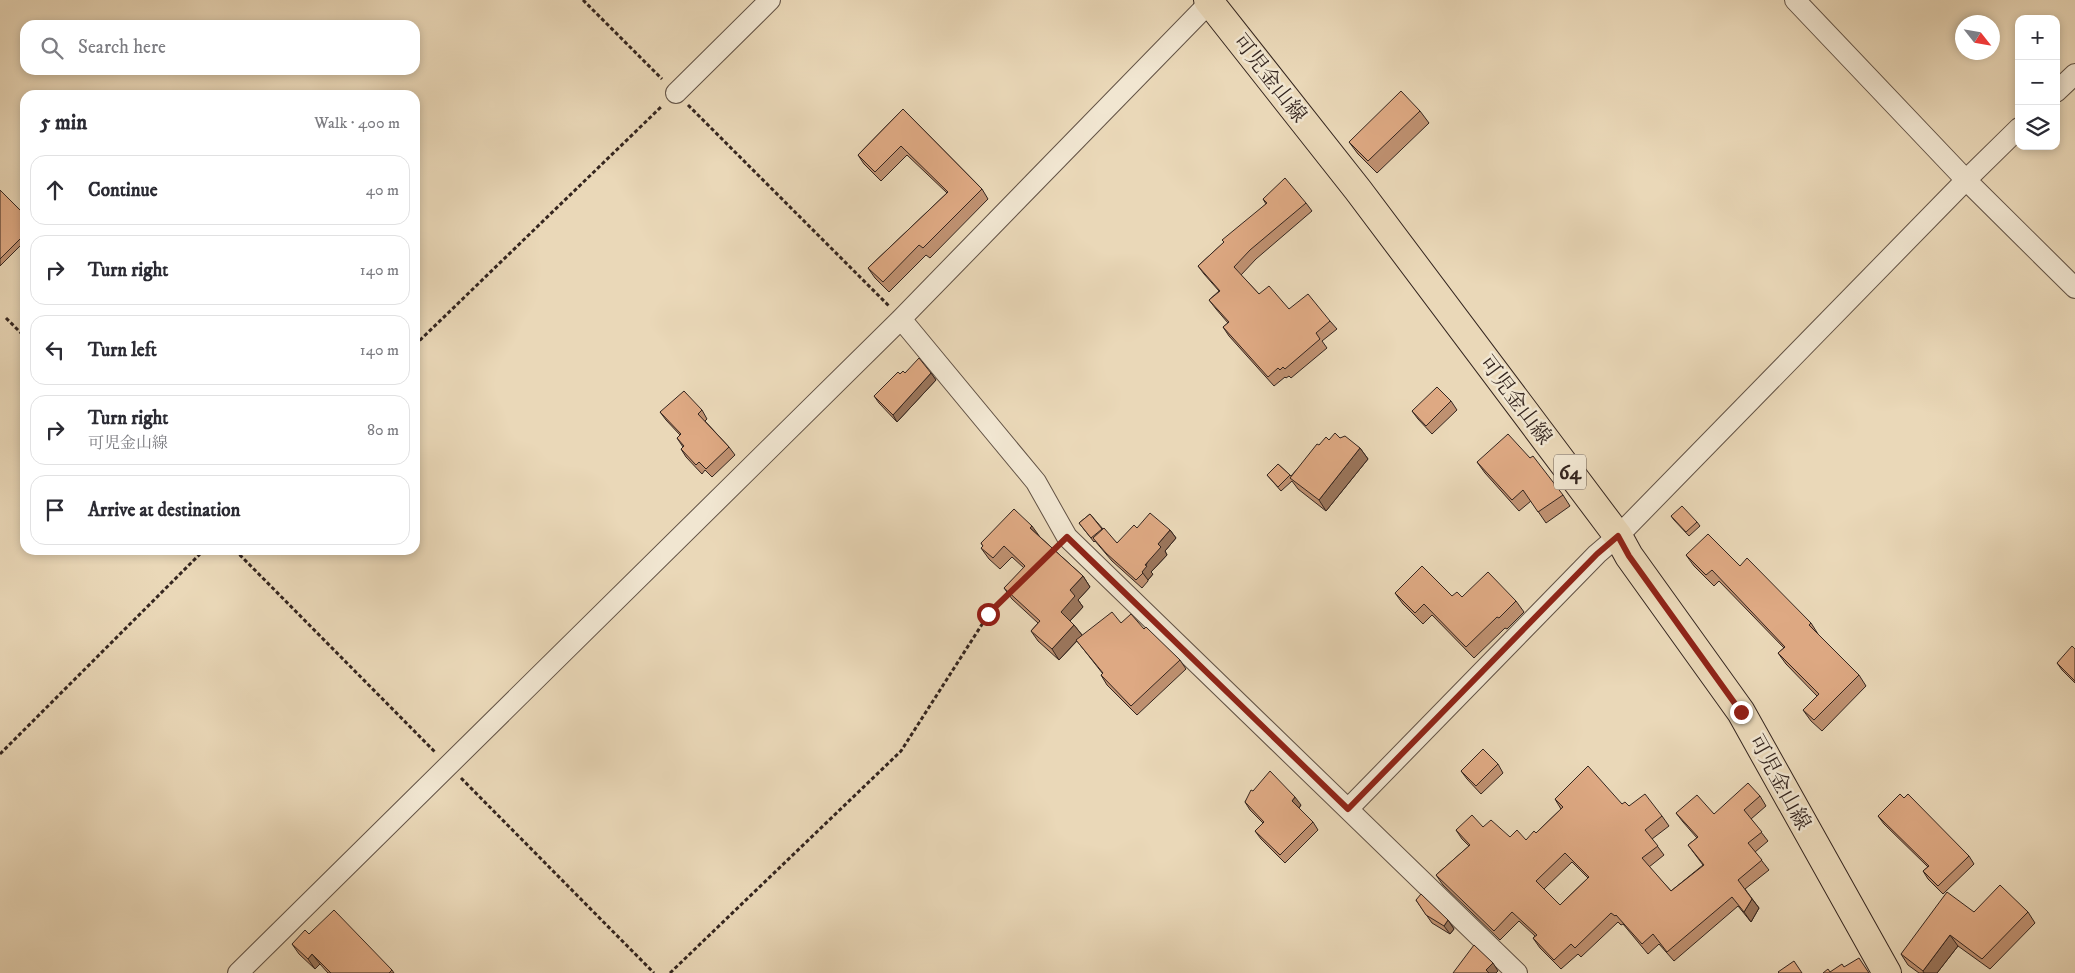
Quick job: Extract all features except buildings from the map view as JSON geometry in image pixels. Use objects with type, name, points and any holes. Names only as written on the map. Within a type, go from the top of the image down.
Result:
[{"type":"main road","name":"可児金山線","points":[[1210,1],[1358,190],[1618,536],[1629,556],[1741,712],[1888,973]]},
{"type":"street","points":[[676,93],[770,0]]},
{"type":"street","points":[[1795,0],[1966,180],[2075,288]]},
{"type":"street","points":[[238,973],[902,319],[1210,1]]},
{"type":"street","points":[[2060,88],[2075,74]]},
{"type":"street","points":[[1348,809],[1597,554],[1618,536],[2015,132]]},
{"type":"street","points":[[902,319],[1036,482],[1067,537],[1516,973]]},
{"type":"path","points":[[583,0],[902,319]]},
{"type":"path","points":[[420,341],[676,93]]},
{"type":"path","points":[[6,318],[20,332]]},
{"type":"path","points":[[0,754],[199,555]]},
{"type":"path","points":[[670,973],[901,751],[988,614],[1015,589]]},
{"type":"route","points":[[988,614],[1067,537],[1348,809],[1597,554],[1618,536],[1629,556],[1741,712]]}]
